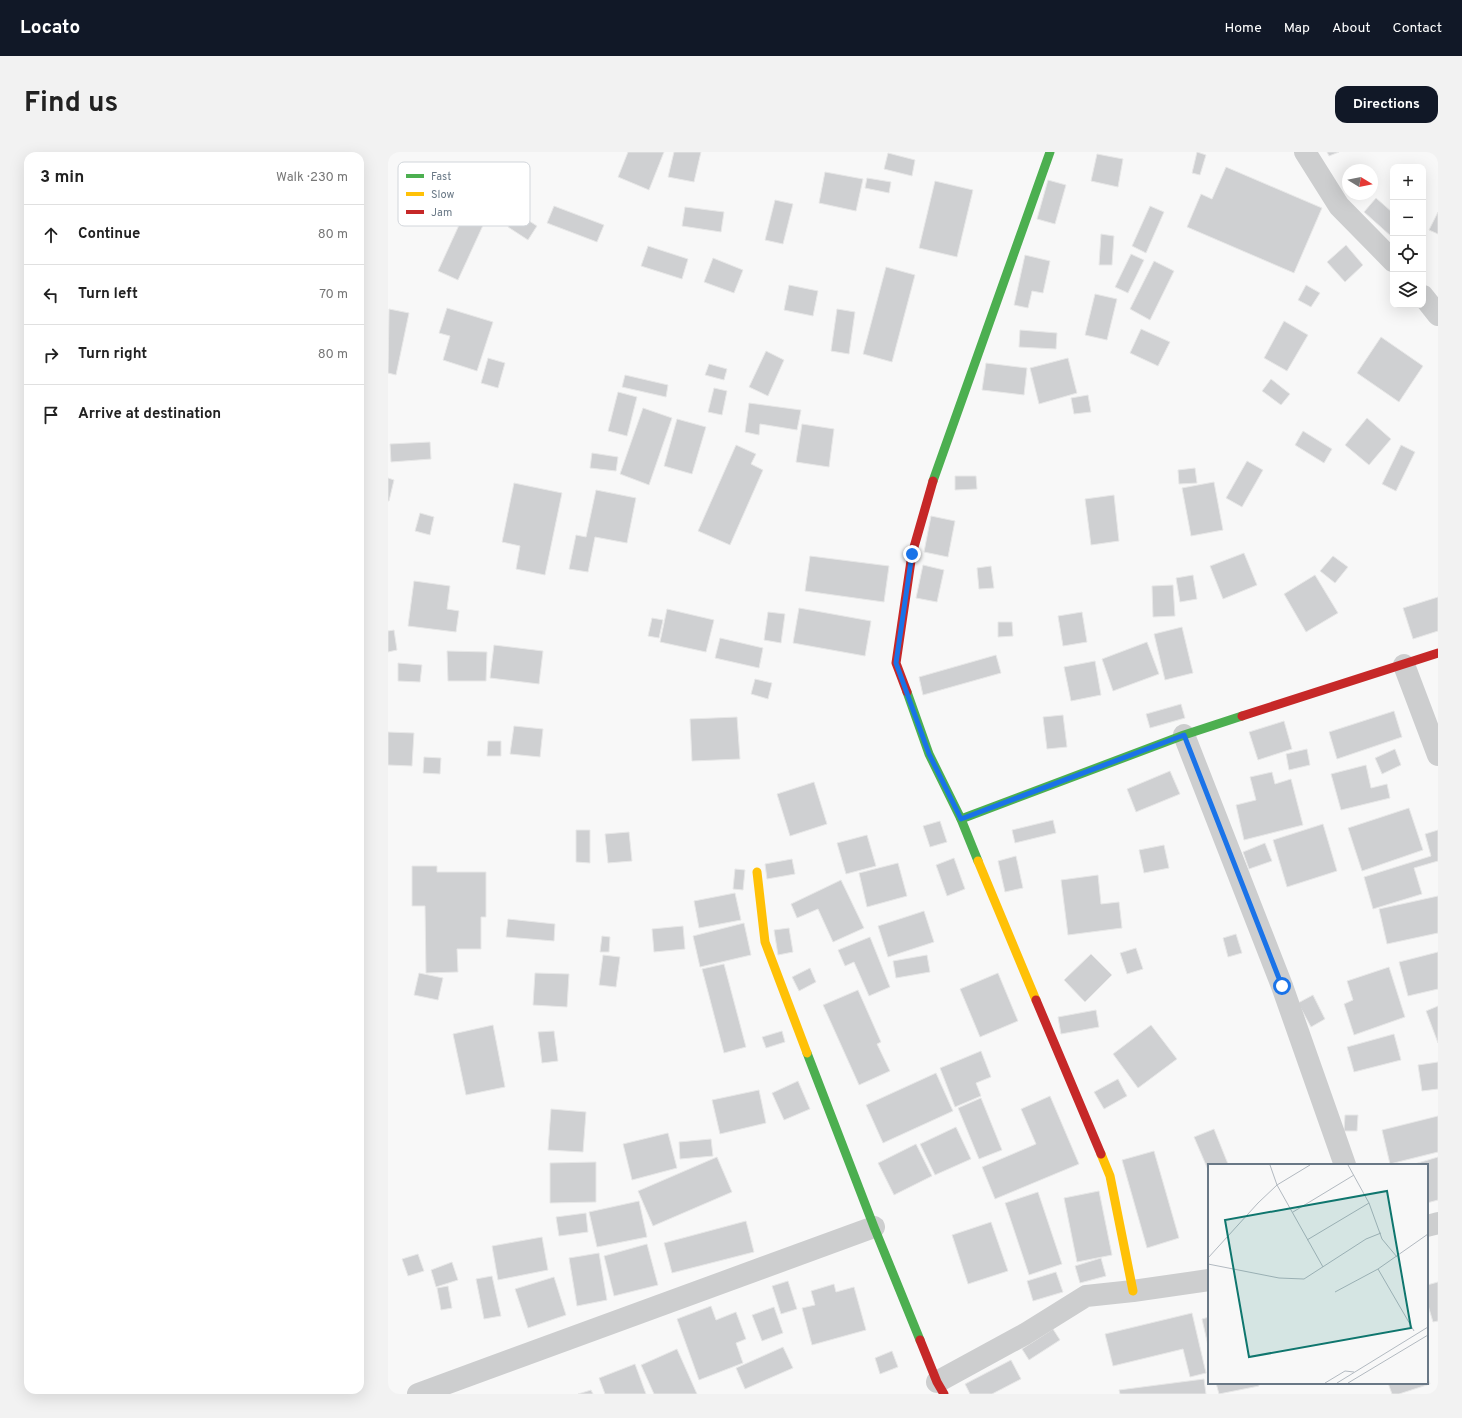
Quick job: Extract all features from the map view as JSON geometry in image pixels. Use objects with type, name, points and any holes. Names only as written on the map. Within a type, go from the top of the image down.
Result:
[{"type":"street","points":[[1050,152],[933,479],[912,554],[896,663],[929,754],[961,819],[1110,1176],[1134,1291]]},
{"type":"street","points":[[1305,152],[1339,206],[1390,258]]},
{"type":"street","points":[[1426,300],[1438,315]]},
{"type":"street","points":[[961,819],[1184,735],[1438,653]]},
{"type":"street","points":[[1404,665],[1438,755]]},
{"type":"street","points":[[1184,735],[1282,986],[1345,1164]]},
{"type":"street","points":[[757,872],[765,942],[874,1226],[941,1388],[1086,1296],[1134,1291],[1208,1280]]},
{"type":"street","points":[[1428,1226],[1438,1223]]},
{"type":"street","points":[[418,1394],[874,1226]]},
{"type":"building","points":[[628,152],[664,152],[649,190],[618,177]]},
{"type":"building","points":[[674,152],[701,152],[694,182],[668,177]]},
{"type":"building","points":[[1197,152],[1206,155],[1200,175],[1192,173]]},
{"type":"building","points":[[1327,152],[1339,152],[1329,156]]},
{"type":"building","points":[[888,153],[915,160],[912,176],[884,169]]},
{"type":"building","points":[[1097,154],[1123,159],[1118,187],[1091,181]]},
{"type":"building","points":[[1226,167],[1322,208],[1294,273],[1187,227],[1201,194],[1212,199]]},
{"type":"building","points":[[825,172],[863,179],[856,211],[819,203]]},
{"type":"building","points":[[867,178],[891,182],[889,193],[865,188]]},
{"type":"building","points":[[1048,180],[1066,185],[1055,224],[1037,219]]},
{"type":"building","points":[[935,181],[973,190],[957,257],[919,248]]},
{"type":"building","points":[[775,200],[793,204],[783,244],[765,240]]},
{"type":"building","points":[[1374,200],[1378,200],[1390,210],[1390,235],[1364,212]]},
{"type":"building","points":[[554,206],[604,225],[597,242],[547,223]]},
{"type":"building","points":[[1150,206],[1164,212],[1146,253],[1132,246]]},
{"type":"building","points":[[685,207],[724,212],[721,232],[682,226]]},
{"type":"building","points":[[1438,212],[1438,234],[1429,230]]},
{"type":"building","points":[[530,221],[537,226],[528,240],[508,227],[530,226]]},
{"type":"building","points":[[459,226],[483,226],[458,280],[438,271]]},
{"type":"building","points":[[1101,234],[1114,236],[1112,265],[1099,265]]},
{"type":"building","points":[[1346,245],[1363,265],[1345,282],[1327,262]]},
{"type":"building","points":[[648,246],[688,259],[682,279],[641,266]]},
{"type":"building","points":[[1131,254],[1144,260],[1128,293],[1115,287]]},
{"type":"building","points":[[1025,255],[1050,261],[1043,293],[1032,291],[1028,308],[1014,305]]},
{"type":"building","points":[[713,258],[743,270],[734,293],[704,282]]},
{"type":"building","points":[[1154,261],[1174,271],[1150,320],[1130,309]]},
{"type":"building","points":[[886,267],[915,275],[892,362],[863,354]]},
{"type":"building","points":[[789,285],[818,291],[813,316],[784,310]]},
{"type":"building","points":[[1306,285],[1320,293],[1311,307],[1298,300]]},
{"type":"building","points":[[1095,294],[1117,299],[1107,340],[1085,335]]},
{"type":"building","points":[[447,308],[493,322],[477,371],[443,360],[450,336],[439,333]]},
{"type":"building","points":[[389,309],[409,313],[396,375],[388,373]]},
{"type":"building","points":[[837,309],[855,312],[849,354],[831,351]]},
{"type":"building","points":[[1284,321],[1308,335],[1287,371],[1264,358]]},
{"type":"building","points":[[1141,329],[1170,342],[1158,366],[1130,353]]},
{"type":"building","points":[[1020,330],[1057,333],[1056,349],[1019,347]]},
{"type":"building","points":[[1381,337],[1423,366],[1399,402],[1357,373]]},
{"type":"building","points":[[766,351],[784,360],[768,396],[749,387]]},
{"type":"building","points":[[488,358],[505,363],[498,388],[481,383]]},
{"type":"building","points":[[1068,358],[1077,393],[1039,404],[1030,368]]},
{"type":"building","points":[[986,363],[1027,368],[1024,395],[982,390]]},
{"type":"building","points":[[709,364],[727,369],[724,380],[705,375]]},
{"type":"building","points":[[625,375],[668,385],[666,397],[622,387]]},
{"type":"building","points":[[1271,379],[1290,394],[1281,405],[1262,391]]},
{"type":"building","points":[[714,388],[727,391],[722,415],[708,412]]},
{"type":"building","points":[[618,392],[637,397],[627,436],[608,431]]},
{"type":"building","points":[[1088,395],[1091,412],[1074,414],[1071,398]]},
{"type":"building","points":[[749,403],[801,410],[797,430],[760,424],[759,435],[745,432]]},
{"type":"building","points":[[643,408],[672,418],[649,485],[620,474]]},
{"type":"building","points":[[1367,418],[1391,439],[1369,465],[1345,445]]},
{"type":"building","points":[[677,419],[706,427],[692,474],[664,466]]},
{"type":"building","points":[[802,424],[834,429],[829,467],[796,462]]},
{"type":"building","points":[[1303,431],[1332,449],[1324,463],[1295,445]]},
{"type":"building","points":[[430,442],[431,459],[391,462],[390,444]]},
{"type":"building","points":[[736,445],[756,454],[751,464],[763,470],[730,545],[698,531]]},
{"type":"building","points":[[1401,445],[1415,452],[1396,491],[1382,484]]},
{"type":"building","points":[[592,453],[618,457],[616,471],[590,468]]},
{"type":"building","points":[[1247,461],[1263,470],[1242,507],[1226,498]]},
{"type":"building","points":[[1195,468],[1197,483],[1179,484],[1178,470]]},
{"type":"building","points":[[955,476],[976,476],[977,489],[955,490]]},
{"type":"building","points":[[388,478],[394,480],[389,501],[388,501]]},
{"type":"building","points":[[1214,482],[1223,530],[1191,536],[1182,488]]},
{"type":"building","points":[[514,483],[562,493],[545,575],[516,569],[520,546],[502,542]]},
{"type":"building","points":[[596,490],[636,498],[627,543],[595,537],[588,572],[569,569],[576,535],[586,537]]},
{"type":"building","points":[[1114,495],[1119,541],[1091,545],[1085,499]]},
{"type":"building","points":[[420,513],[434,517],[430,535],[415,531]]},
{"type":"building","points":[[931,516],[955,521],[948,557],[924,552]]},
{"type":"building","points":[[1244,553],[1257,585],[1223,599],[1210,566]]},
{"type":"building","points":[[810,556],[889,566],[884,602],[805,591]]},
{"type":"building","points":[[1333,556],[1348,567],[1335,583],[1320,571]]},
{"type":"building","points":[[923,565],[944,570],[937,602],[916,598]]},
{"type":"building","points":[[991,566],[994,588],[979,589],[977,568]]},
{"type":"building","points":[[1193,575],[1197,599],[1180,602],[1176,578]]},
{"type":"building","points":[[1315,575],[1338,613],[1306,632],[1284,594]]},
{"type":"building","points":[[414,581],[450,586],[447,609],[459,611],[456,632],[408,626]]},
{"type":"building","points":[[1173,585],[1175,616],[1153,617],[1152,586]]},
{"type":"building","points":[[1438,597],[1438,631],[1413,639],[1403,608]]},
{"type":"building","points":[[799,608],[871,621],[865,656],[793,643]]},
{"type":"building","points":[[667,609],[714,620],[706,652],[660,642]]},
{"type":"building","points":[[768,612],[785,614],[781,643],[764,640]]},
{"type":"building","points":[[1082,612],[1087,642],[1063,646],[1058,616]]},
{"type":"building","points":[[652,618],[663,620],[659,638],[648,636]]},
{"type":"building","points":[[998,622],[1012,622],[1013,636],[998,637]]},
{"type":"building","points":[[1182,627],[1193,673],[1165,680],[1154,634]]},
{"type":"building","points":[[394,630],[397,650],[388,652],[388,631]]},
{"type":"building","points":[[720,638],[763,648],[759,668],[715,658]]},
{"type":"building","points":[[1147,642],[1159,674],[1113,691],[1102,659]]},
{"type":"building","points":[[494,645],[543,651],[539,684],[490,678]]},
{"type":"building","points":[[447,651],[487,652],[486,681],[448,681]]},
{"type":"building","points":[[996,655],[1001,673],[923,695],[919,677]]},
{"type":"building","points":[[1095,661],[1101,695],[1071,701],[1064,667]]},
{"type":"building","points":[[398,663],[422,665],[420,682],[398,681]]},
{"type":"building","points":[[755,679],[772,683],[768,699],[751,694]]},
{"type":"building","points":[[1181,704],[1185,718],[1150,728],[1146,714]]},
{"type":"building","points":[[1394,711],[1402,737],[1337,759],[1329,732]]},
{"type":"building","points":[[1063,715],[1067,747],[1047,749],[1043,717]]},
{"type":"building","points":[[737,717],[740,759],[692,761],[690,719]]},
{"type":"building","points":[[1284,721],[1292,749],[1258,760],[1249,732]]},
{"type":"building","points":[[514,726],[543,729],[540,757],[510,754]]},
{"type":"building","points":[[388,732],[414,733],[412,766],[388,765]]},
{"type":"building","points":[[488,741],[501,741],[501,756],[487,756]]},
{"type":"building","points":[[1307,749],[1310,765],[1289,770],[1286,754]]},
{"type":"building","points":[[1395,749],[1401,765],[1382,774],[1375,758]]},
{"type":"building","points":[[424,757],[441,758],[440,774],[423,773]]},
{"type":"building","points":[[1366,765],[1371,788],[1387,784],[1390,798],[1341,810],[1331,774]]},
{"type":"building","points":[[1170,771],[1180,794],[1136,812],[1127,789]]},
{"type":"building","points":[[1272,772],[1275,784],[1291,779],[1303,825],[1244,840],[1236,805],[1256,800],[1250,777]]},
{"type":"building","points":[[814,782],[827,824],[790,836],[777,794]]},
{"type":"building","points":[[1409,808],[1423,850],[1362,871],[1348,828]]},
{"type":"building","points":[[1053,820],[1056,833],[1015,843],[1012,830]]},
{"type":"building","points":[[940,821],[947,842],[930,847],[923,826]]},
{"type":"building","points":[[1323,824],[1337,871],[1287,887],[1273,840]]},
{"type":"building","points":[[576,830],[590,830],[590,863],[576,862]]},
{"type":"building","points":[[1438,830],[1438,861],[1414,868],[1422,894],[1373,909],[1364,877],[1431,856],[1425,834]]},
{"type":"building","points":[[629,832],[632,861],[608,863],[605,834]]},
{"type":"building","points":[[867,835],[876,866],[846,874],[837,843]]},
{"type":"building","points":[[1265,843],[1272,861],[1249,869],[1243,852]]},
{"type":"building","points":[[1164,845],[1169,868],[1144,873],[1139,850]]},
{"type":"building","points":[[1016,856],[1023,888],[1005,892],[998,861]]},
{"type":"building","points":[[954,858],[965,889],[947,896],[936,865]]},
{"type":"building","points":[[792,859],[795,874],[767,879],[765,864]]},
{"type":"building","points":[[898,863],[907,896],[867,907],[859,873]]},
{"type":"building","points":[[412,866],[437,866],[437,872],[486,872],[486,917],[481,917],[481,949],[457,949],[458,972],[426,973],[425,906],[412,906]]},
{"type":"building","points":[[735,869],[745,870],[743,890],[733,889]]},
{"type":"building","points":[[1098,875],[1101,904],[1119,902],[1122,928],[1068,935],[1061,880]]},
{"type":"building","points":[[841,880],[864,928],[833,942],[818,909],[797,918],[791,904]]},
{"type":"building","points":[[735,893],[741,920],[699,928],[694,901]]},
{"type":"building","points":[[1438,896],[1438,933],[1387,944],[1379,909]]},
{"type":"building","points":[[924,911],[934,942],[888,957],[878,926]]},
{"type":"building","points":[[508,919],[555,924],[554,941],[506,937]]},
{"type":"building","points":[[744,923],[751,955],[700,967],[693,936]]},
{"type":"building","points":[[683,926],[685,949],[654,952],[652,929]]},
{"type":"building","points":[[789,928],[793,952],[778,955],[774,930]]},
{"type":"building","points":[[1236,934],[1242,953],[1228,957],[1223,938]]},
{"type":"building","points":[[602,936],[610,937],[609,952],[600,952]]},
{"type":"building","points":[[870,937],[890,987],[869,996],[854,962],[845,966],[838,950]]},
{"type":"building","points":[[1136,948],[1143,969],[1127,974],[1120,953]]},
{"type":"building","points":[[1438,952],[1438,989],[1408,996],[1399,962]]},
{"type":"building","points":[[1091,954],[1112,975],[1085,1002],[1064,980]]},
{"type":"building","points":[[603,955],[620,957],[616,987],[599,985]]},
{"type":"building","points":[[927,955],[930,972],[896,978],[893,961]]},
{"type":"building","points":[[724,964],[746,1047],[724,1053],[702,969]]},
{"type":"building","points":[[1389,967],[1405,1017],[1354,1035],[1344,1004],[1353,1000],[1347,981]]},
{"type":"building","points":[[810,968],[816,982],[799,991],[792,977]]},
{"type":"building","points":[[419,973],[443,978],[438,1000],[414,995]]},
{"type":"building","points":[[535,973],[569,974],[567,1007],[533,1005]]},
{"type":"building","points":[[998,973],[1018,1021],[980,1037],[960,989]]},
{"type":"building","points":[[858,990],[881,1042],[877,1044],[890,1071],[859,1085],[823,1005]]},
{"type":"building","points":[[1313,995],[1325,1019],[1311,1027],[1298,1003]]},
{"type":"building","points":[[1438,1006],[1438,1043],[1426,1011]]},
{"type":"building","points":[[1096,1010],[1099,1027],[1061,1034],[1058,1017]]},
{"type":"building","points":[[493,1025],[505,1087],[466,1095],[453,1034]]},
{"type":"building","points":[[1151,1025],[1177,1059],[1138,1088],[1113,1054]]},
{"type":"building","points":[[554,1031],[558,1061],[542,1063],[538,1032]]},
{"type":"building","points":[[782,1031],[785,1042],[766,1048],[762,1037]]},
{"type":"building","points":[[1394,1034],[1401,1060],[1354,1072],[1347,1047]]},
{"type":"building","points":[[981,1051],[991,1077],[976,1083],[981,1096],[955,1107],[940,1068]]},
{"type":"building","points":[[1438,1062],[1438,1089],[1422,1091],[1418,1065]]},
{"type":"building","points":[[936,1073],[953,1111],[883,1143],[866,1105]]},
{"type":"building","points":[[1118,1079],[1127,1096],[1104,1109],[1094,1092]]},
{"type":"building","points":[[798,1081],[810,1109],[784,1120],[772,1093]]},
{"type":"building","points":[[759,1090],[766,1123],[720,1134],[712,1100]]},
{"type":"building","points":[[1050,1096],[1079,1164],[995,1199],[982,1167],[1036,1144],[1021,1109]]},
{"type":"building","points":[[981,1098],[1002,1150],[979,1159],[958,1108]]},
{"type":"building","points":[[551,1109],[586,1112],[583,1152],[548,1150]]},
{"type":"building","points":[[1345,1115],[1358,1115],[1357,1131],[1344,1131]]},
{"type":"building","points":[[1438,1116],[1438,1152],[1390,1164],[1382,1130]]},
{"type":"building","points":[[956,1127],[971,1159],[935,1175],[920,1144]]},
{"type":"building","points":[[1214,1129],[1228,1164],[1208,1164],[1208,1170],[1194,1137]]},
{"type":"building","points":[[668,1133],[677,1168],[632,1180],[623,1144]]},
{"type":"building","points":[[711,1139],[713,1156],[680,1159],[679,1142]]},
{"type":"building","points":[[916,1144],[932,1176],[894,1195],[878,1163]]},
{"type":"building","points":[[1154,1151],[1179,1238],[1147,1248],[1122,1160]]},
{"type":"building","points":[[717,1157],[732,1192],[653,1226],[638,1191]]},
{"type":"building","points":[[1438,1157],[1438,1200],[1428,1203],[1428,1164],[1414,1164]]},
{"type":"building","points":[[596,1162],[596,1202],[550,1203],[550,1163]]},
{"type":"building","points":[[1099,1191],[1112,1255],[1077,1262],[1064,1198]]},
{"type":"building","points":[[1038,1192],[1062,1264],[1029,1275],[1005,1203]]},
{"type":"building","points":[[639,1201],[647,1237],[597,1247],[589,1212]]},
{"type":"building","points":[[586,1213],[588,1232],[559,1236],[556,1217]]},
{"type":"building","points":[[746,1221],[754,1252],[672,1273],[664,1243]]},
{"type":"building","points":[[991,1222],[1008,1271],[968,1284],[952,1235]]},
{"type":"building","points":[[542,1237],[548,1270],[498,1280],[492,1246]]},
{"type":"building","points":[[647,1244],[658,1285],[614,1296],[604,1256]]},
{"type":"building","points":[[599,1253],[607,1300],[577,1306],[569,1258]]},
{"type":"building","points":[[418,1254],[424,1271],[408,1276],[402,1259]]},
{"type":"building","points":[[1101,1258],[1106,1276],[1080,1283],[1075,1266]]},
{"type":"building","points":[[452,1262],[458,1280],[436,1287],[431,1270]]},
{"type":"building","points":[[1056,1272],[1063,1292],[1033,1301],[1027,1281]]},
{"type":"building","points":[[492,1276],[501,1316],[484,1319],[476,1279]]},
{"type":"building","points":[[554,1277],[566,1315],[528,1328],[515,1289]]},
{"type":"building","points":[[788,1281],[797,1309],[781,1314],[772,1286]]},
{"type":"building","points":[[1438,1282],[1438,1321],[1433,1322],[1428,1305],[1428,1285]]},
{"type":"building","points":[[834,1284],[836,1292],[854,1287],[866,1330],[812,1345],[802,1308],[815,1305],[811,1291]]},
{"type":"building","points":[[448,1286],[452,1308],[441,1310],[437,1288]]},
{"type":"building","points":[[711,1306],[716,1320],[736,1312],[746,1339],[736,1343],[743,1363],[699,1380],[677,1319]]},
{"type":"building","points":[[774,1307],[783,1333],[762,1341],[752,1315]]},
{"type":"building","points":[[1192,1313],[1206,1373],[1190,1377],[1183,1349],[1113,1366],[1105,1334]]},
{"type":"building","points":[[1208,1317],[1208,1346],[1202,1319]]},
{"type":"building","points":[[1053,1329],[1060,1340],[1029,1360],[1022,1349]]},
{"type":"building","points":[[783,1347],[793,1368],[745,1389],[736,1368]]},
{"type":"building","points":[[677,1349],[697,1394],[654,1394],[641,1365]]},
{"type":"building","points":[[892,1351],[898,1367],[880,1374],[875,1358]]},
{"type":"building","points":[[1011,1360],[1021,1379],[992,1394],[970,1394],[965,1384]]},
{"type":"building","points":[[635,1364],[646,1394],[605,1394],[599,1378]]},
{"type":"building","points":[[1428,1377],[1430,1384],[1399,1394],[1392,1394],[1388,1384],[1428,1384]]},
{"type":"building","points":[[1204,1379],[1206,1394],[1120,1394],[1119,1390]]},
{"type":"building","points":[[1216,1384],[1259,1384],[1259,1386],[1219,1394]]},
{"type":"building","points":[[591,1390],[593,1394],[578,1394]]},
{"type":"traffic: fast","points":[[933,481],[1050,152]]},
{"type":"traffic: fast","points":[[907,692],[929,754],[961,819],[978,861]]},
{"type":"traffic: fast","points":[[961,819],[1184,735],[1242,716]]},
{"type":"traffic: fast","points":[[807,1053],[874,1227],[920,1340]]},
{"type":"traffic: slow","points":[[978,861],[1036,1000]]},
{"type":"traffic: slow","points":[[757,872],[765,942],[807,1053]]},
{"type":"traffic: slow","points":[[1101,1154],[1110,1176],[1133,1291]]},
{"type":"traffic: jam","points":[[907,692],[896,663],[912,554],[933,481]]},
{"type":"traffic: jam","points":[[1242,716],[1438,653]]},
{"type":"traffic: jam","points":[[1036,1000],[1101,1154]]},
{"type":"traffic: jam","points":[[920,1340],[937,1382],[944,1394]]},
{"type":"route","points":[[912,554],[896,663],[929,754],[961,819],[1184,735],[1282,986]]}]
